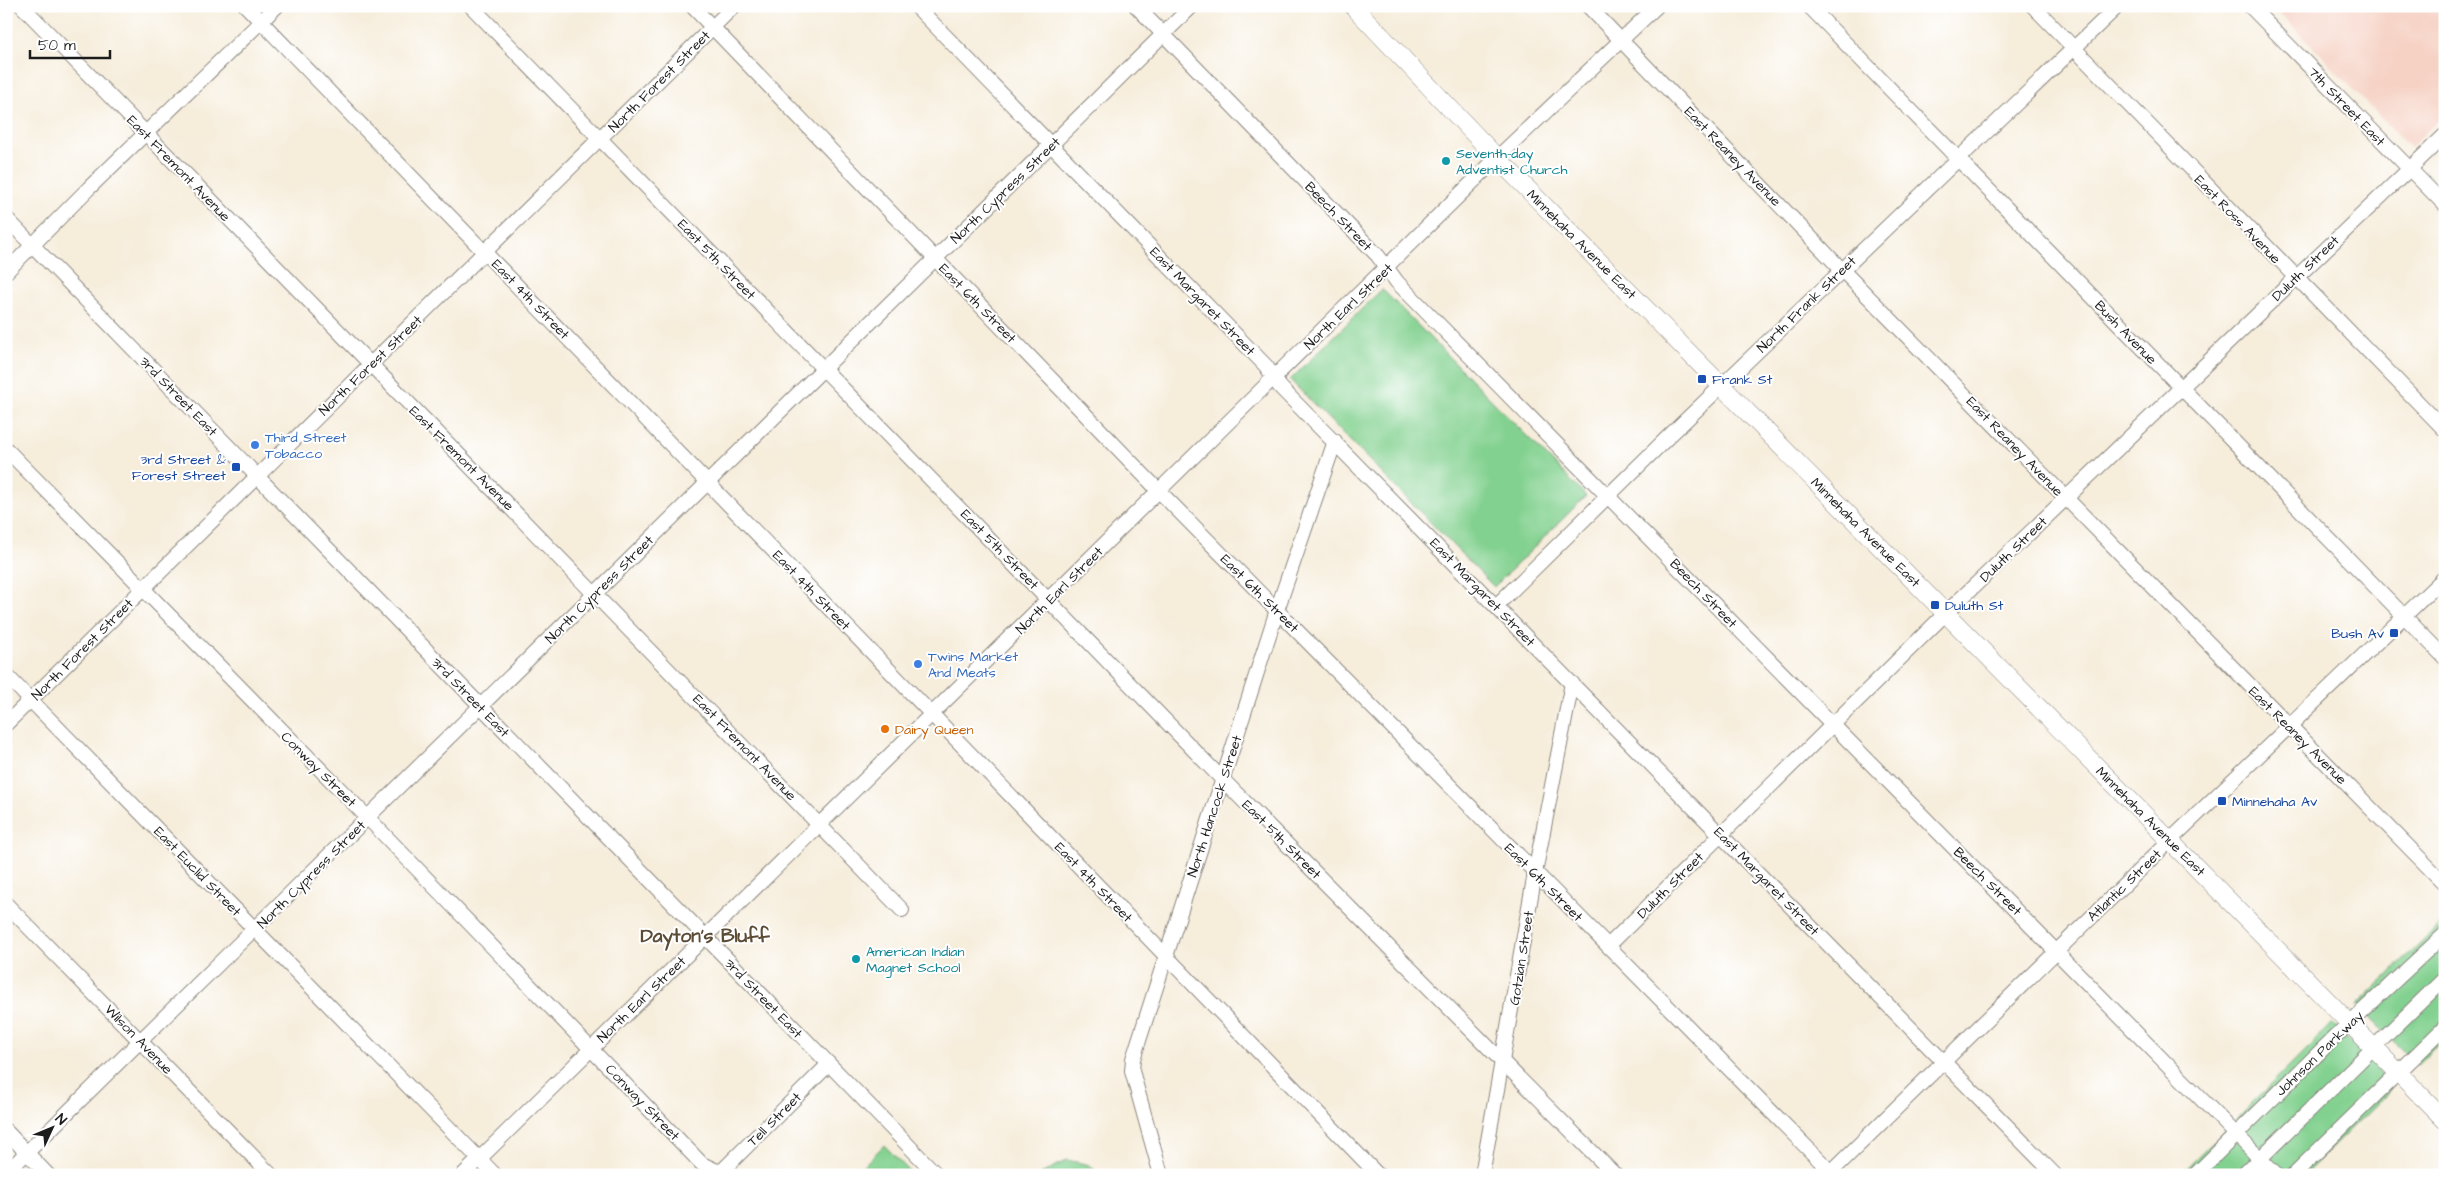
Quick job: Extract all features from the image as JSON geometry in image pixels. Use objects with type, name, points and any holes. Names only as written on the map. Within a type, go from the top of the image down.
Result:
[{"type":"main road","name":"Minnehaha Avenue East","points":[[1354,6],[1498,158],[2445,1120]]},
{"type":"street","name":"East Fremont Avenue","points":[[22,6],[902,910]]},
{"type":"street","name":"East 4th Street","points":[[246,6],[1378,1175]]},
{"type":"street","points":[[6,272],[89,188],[147,134],[277,6]]},
{"type":"street","name":"East 5th Street","points":[[471,6],[599,140],[1222,779],[1615,1175]]},
{"type":"street","name":"East 6th Street","points":[[692,6],[1159,491],[1831,1174]]},
{"type":"street","name":"North Forest Street","points":[[6,724],[734,6]]},
{"type":"street","name":"East Margaret Street","points":[[916,6],[1266,366],[1280,387],[1497,605],[2055,1175]]},
{"type":"street","name":"Beech Street","points":[[1136,6],[1387,267],[1396,282],[2276,1175]]},
{"type":"street","name":"North Cypress Street","points":[[6,1173],[256,930],[367,817],[934,258],[1052,146],[1192,6]]},
{"type":"street","name":"East Reaney Avenue","points":[[1588,6],[1842,270],[2445,884]]},
{"type":"street","name":"North Earl Street","points":[[463,1175],[819,823],[1049,600],[1498,158],[1657,6]]},
{"type":"street","name":"Bush Avenue","points":[[1809,6],[2445,658]]},
{"type":"street","name":"East Ross Avenue","points":[[2033,6],[2295,278],[2445,430]]},
{"type":"street","name":"North Frank Street","points":[[1497,605],[1957,159],[2118,6]]},
{"type":"street","name":"7th Street East","points":[[2250,6],[2445,205]]},
{"type":"street","name":"Duluth Street","points":[[1608,946],[1946,613],[2445,135]]},
{"type":"street","name":"3rd Street East","points":[[6,218],[937,1175]]},
{"type":"street","name":"North Hancock Street","points":[[1161,1175],[1132,1072],[1134,1059],[1222,779],[1335,441]]},
{"type":"street","name":"Conway Street","points":[[6,449],[142,590],[367,817],[702,1164],[717,1171]]},
{"type":"street","name":"Atlantic Street","points":[[1831,1174],[2170,841],[2445,577]]},
{"type":"street","name":"East Euclid Street","points":[[6,675],[495,1175]]},
{"type":"street","name":"Gotzian Street","points":[[1482,1175],[1504,1062],[1535,873],[1572,683]]},
{"type":"street","name":"Wilson Avenue","points":[[6,904],[271,1175]]},
{"type":"street","name":"Johnson Parkway","points":[[2196,1175],[2350,1023],[2445,934]]},
{"type":"street","points":[[2243,1175],[2373,1046],[2445,978]]},
{"type":"street","points":[[2293,1175],[2445,1027]]},
{"type":"street","name":"Tell Street","points":[[717,1171],[728,1166],[829,1064]]},
{"type":"street","points":[[6,1132],[48,1175]]},
{"type":"shaded area","points":[[2273,6],[2445,6],[2445,114],[2410,148]]},
{"type":"green space","points":[[1382,289],[1586,496],[1494,587],[1290,380]]},
{"type":"green space","points":[[2445,920],[2445,1039],[2417,1065],[2357,1005]]},
{"type":"green space","points":[[2332,1023],[2394,1086],[2304,1175],[2180,1175]]},
{"type":"green space","points":[[884,1145],[913,1175],[854,1175]]},
{"type":"green space","points":[[1067,1160],[1090,1165],[1100,1175],[1040,1175]]},
{"type":"place","name":"Seventh-day Adventist Church","points":[[1446,161]]},
{"type":"place","name":"Frank St","points":[[1702,379]]},
{"type":"place","name":"Third Street Tobacco","points":[[255,445]]},
{"type":"place","name":"3rd Street & Forest Street","points":[[236,467]]},
{"type":"place","name":"Duluth St","points":[[1935,605]]},
{"type":"place","name":"Bush Av","points":[[2394,633]]},
{"type":"place","name":"Twins Market And Meats","points":[[918,664]]},
{"type":"place","name":"Dairy Queen","points":[[885,729]]},
{"type":"place","name":"Minnehaha Av","points":[[2222,801]]},
{"type":"place","name":"American Indian Magnet School","points":[[856,959]]},
{"type":"district","name":"Dayton's Bluff","points":[[705,935]]}]
